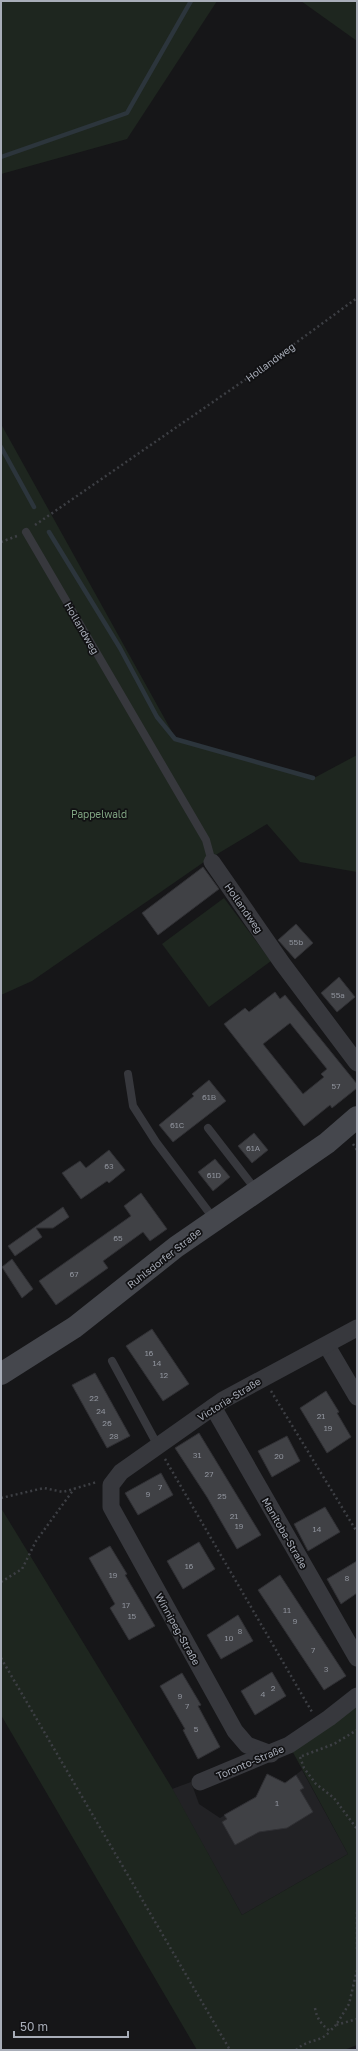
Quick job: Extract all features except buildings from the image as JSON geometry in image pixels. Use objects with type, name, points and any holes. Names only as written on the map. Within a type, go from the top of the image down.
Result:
[{"type":"main road","name":"Ruhlsdorfer Straße","points":[[1,1374],[75,1327],[214,1219],[327,1143],[357,1117]]},
{"type":"main road","name":"Ruhlsdorfer Straße","points":[[327,1143],[354,1136]]},
{"type":"street","name":"Hollandweg","points":[[212,862],[282,963],[357,1063]]},
{"type":"street","name":"Victoria-Straße","points":[[111,1485],[121,1472],[213,1407],[263,1378],[327,1346],[357,1328]]},
{"type":"street","points":[[327,1346],[357,1397]]},
{"type":"street","name":"Manitoba-Straße","points":[[213,1407],[357,1658]]},
{"type":"street","name":"Winnipeg-Straße","points":[[111,1485],[111,1507],[235,1731],[247,1745],[271,1754]]},
{"type":"street","name":"Toronto-Straße","points":[[200,1782],[271,1754],[289,1745],[320,1725],[357,1696]]},
{"type":"lane","name":"Hollandweg","points":[[26,532],[206,840],[212,862]]},
{"type":"lane","points":[[128,1074],[133,1106],[156,1142],[214,1219]]},
{"type":"lane","points":[[208,1128],[257,1190]]},
{"type":"lane","points":[[112,1361],[158,1446]]},
{"type":"path","name":"Hollandweg","points":[[26,532],[252,375],[357,298]]},
{"type":"path","points":[[1,542],[26,532]]},
{"type":"path","points":[[354,1136],[357,1150]]},
{"type":"path","points":[[281,1408],[357,1532]]},
{"type":"path","points":[[158,1446],[320,1725]]},
{"type":"path","points":[[1,1498],[44,1488],[63,1492],[96,1481],[111,1485]]},
{"type":"path","points":[[1,1582],[22,1568],[36,1541],[74,1489]]},
{"type":"path","points":[[1,1658],[230,2050]]},
{"type":"path","points":[[357,1730],[334,1744],[300,1757],[304,1768],[316,1784],[334,1798],[346,1817],[357,1829]]},
{"type":"path","points":[[357,1912],[357,1951]]},
{"type":"path","points":[[296,2050],[304,2043],[326,2038],[336,2025],[349,2004],[357,1970]]},
{"type":"path","points":[[315,2008],[316,2017],[330,2031]]},
{"type":"path","points":[[336,2025],[357,2019]]},
{"type":"shaded area","points":[[302,1770],[348,1854],[242,1915],[172,1789],[191,1782],[199,1804],[220,1818],[262,1793],[267,1774],[285,1783]]},
{"type":"green space","points":[[1,1],[217,1],[127,139],[1,174]]},
{"type":"green space","points":[[301,1],[357,1],[357,41]]},
{"type":"green space","name":"Pappelwald","points":[[1,424],[176,739],[314,778],[357,755],[357,872],[300,862],[267,824],[204,862],[32,981],[1,995]]},
{"type":"green space","points":[[224,898],[271,961],[209,1007],[162,944]]},
{"type":"green space","points":[[1,1508],[172,1788],[242,1915],[348,1854],[289,1745],[357,1696],[357,2045],[344,2050],[197,2050],[1,1715]]},
{"type":"waterway","points":[[1,157],[127,113],[191,1]]},
{"type":"waterway","points":[[1,447],[34,507]]},
{"type":"waterway","points":[[49,532],[120,648],[157,717],[175,739],[313,778]]}]
